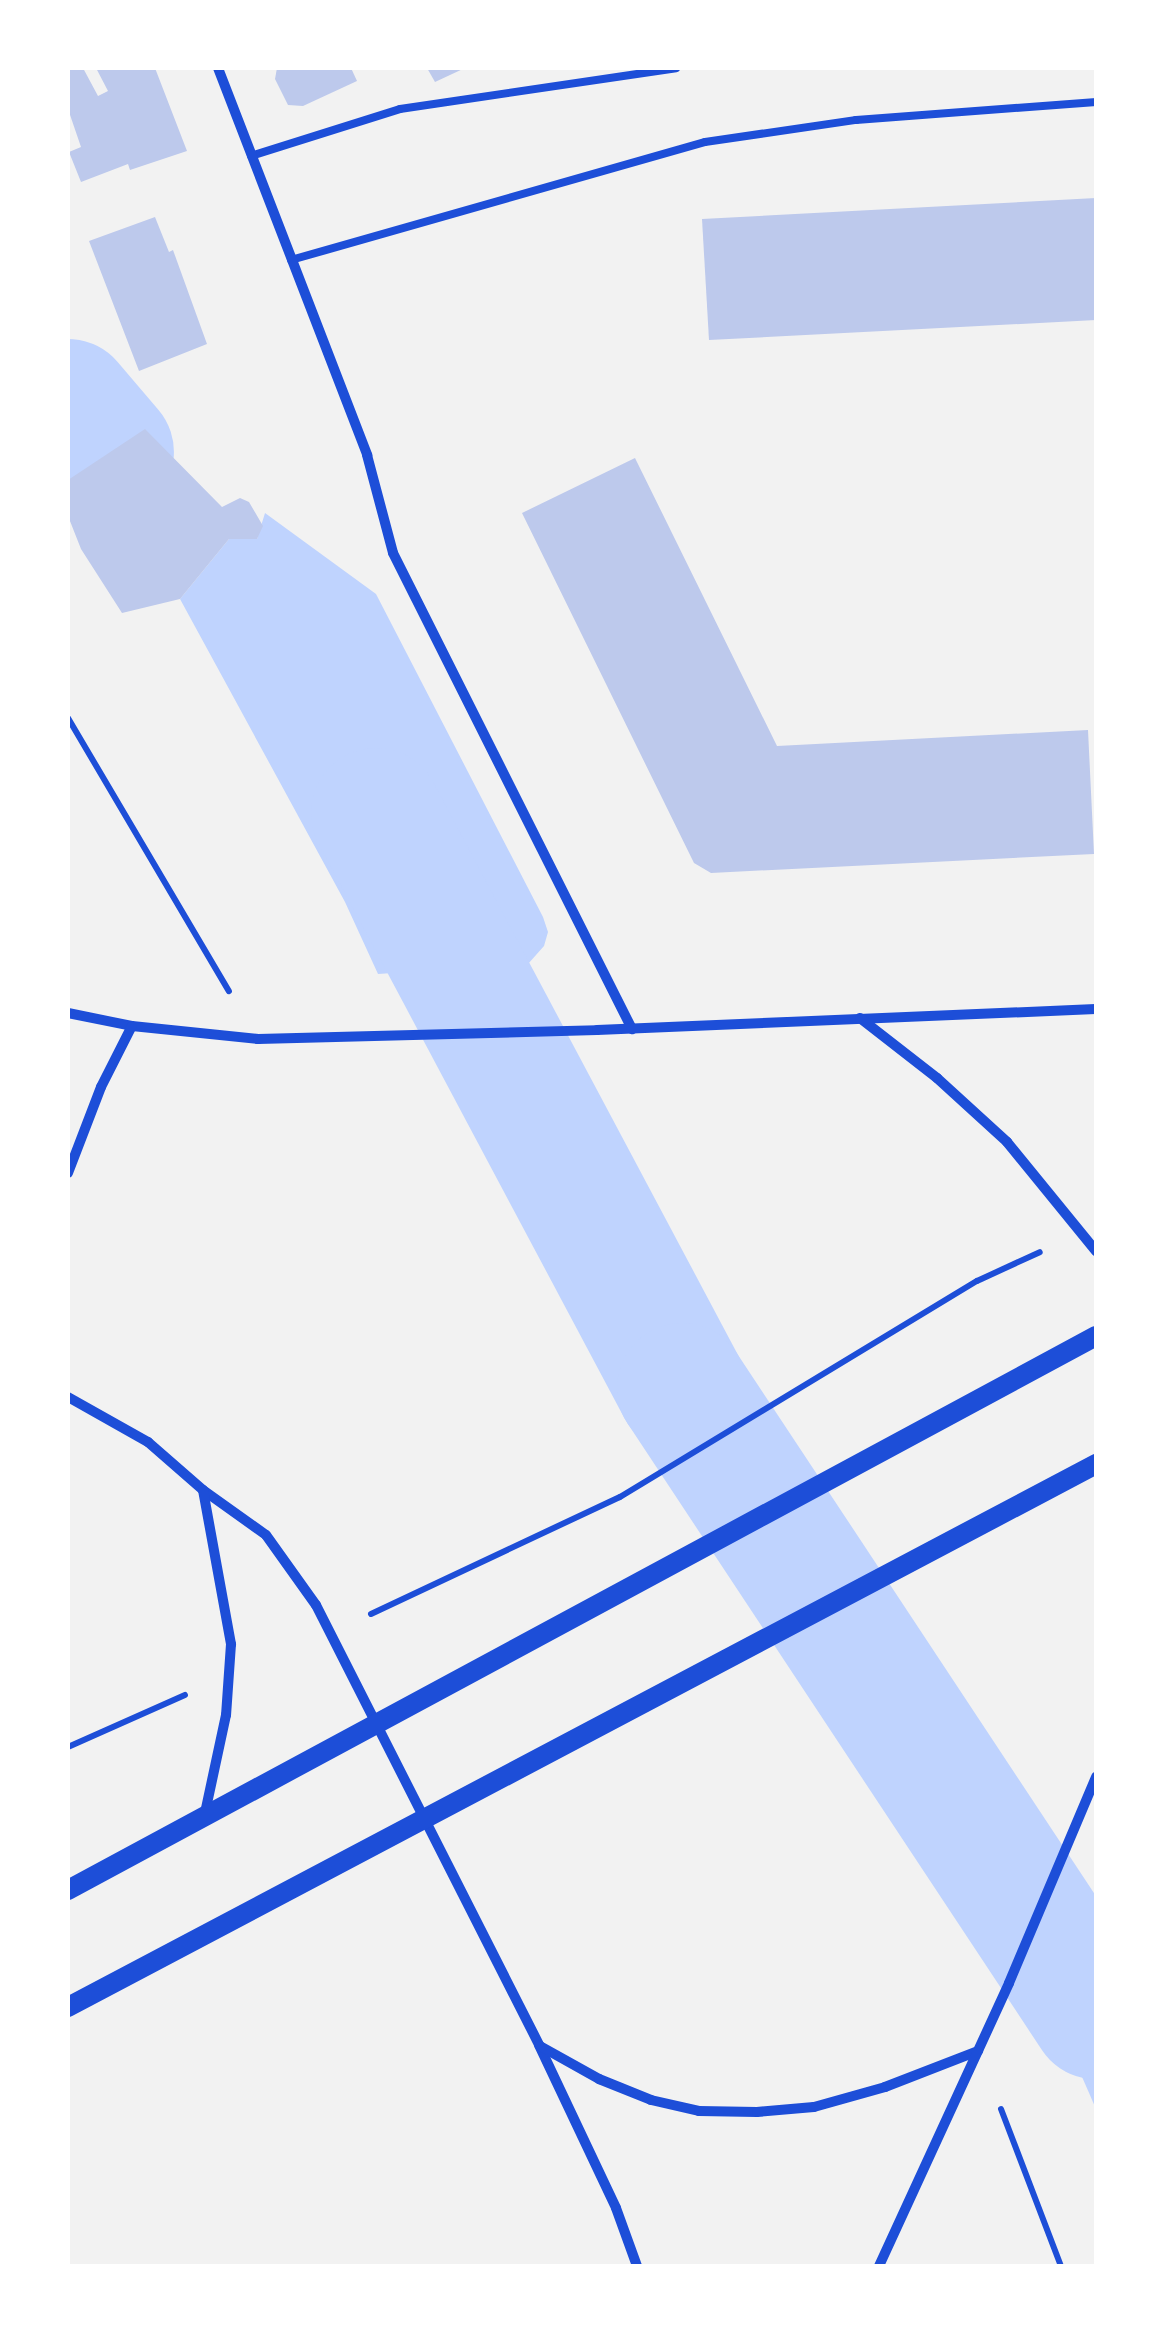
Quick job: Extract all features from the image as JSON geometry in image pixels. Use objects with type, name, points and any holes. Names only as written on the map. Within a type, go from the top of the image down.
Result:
[{"type":"main road","points":[[75,1886],[1096,1336]]},
{"type":"main road","points":[[68,2007],[1096,1464]]},
{"type":"street","points":[[218,68],[367,455],[393,553],[632,1029]]},
{"type":"street","points":[[68,1012],[132,1026],[258,1039],[632,1029],[1096,1009]]},
{"type":"street","points":[[860,1018],[936,1078],[1007,1142],[1096,1251]]},
{"type":"street","points":[[68,1174],[100,1087],[132,1026]]},
{"type":"street","points":[[68,1397],[148,1442],[203,1490],[266,1535],[333,1632],[539,2045],[616,2208],[636,2266]]},
{"type":"street","points":[[203,1490],[232,1644],[226,1715],[206,1813]]},
{"type":"street","points":[[879,2266],[1010,1983],[1096,1777]]},
{"type":"street","points":[[539,2045],[598,2079],[651,2100],[699,2110],[758,2112],[814,2107],[868,2092],[978,2051]]},
{"type":"lane","points":[[251,156],[400,108],[676,68]]},
{"type":"lane","points":[[291,260],[705,142],[856,120],[1096,102]]},
{"type":"path","points":[[68,718],[258,1039]]},
{"type":"path","points":[[333,1632],[620,1497],[977,1282],[1081,1232]]},
{"type":"path","points":[[978,2051],[1061,2266]]},
{"type":"water","points":[[265,513],[376,594],[543,917],[548,932],[544,946],[528,964],[378,974],[345,902],[180,599],[229,539],[257,539]]},
{"type":"water","points":[[572,1084],[675,1267],[588,1318],[467,1085]]},
{"type":"water","points":[[707,1318],[744,1381],[655,1433],[619,1370]]},
{"type":"water","points":[[913,1637],[1019,1793],[963,1913],[814,1689]]},
{"type":"water","points":[[1096,1973],[1096,2109],[1066,2040]]},
{"type":"building","points":[[68,68],[83,68],[98,96],[108,91],[96,68],[155,68],[187,151],[130,170],[128,164],[81,182],[69,152],[81,147],[68,109]]},
{"type":"building","points":[[277,68],[351,68],[357,81],[303,106],[288,105],[275,79]]},
{"type":"building","points":[[427,68],[465,68],[435,82]]},
{"type":"building","points":[[1096,198],[1096,320],[709,340],[702,219]]},
{"type":"building","points":[[155,217],[169,252],[173,250],[207,344],[139,371],[89,241]]},
{"type":"building","points":[[145,429],[222,507],[240,498],[249,502],[263,526],[257,539],[229,539],[180,599],[122,613],[81,549],[68,516],[68,480]]},
{"type":"building","points":[[635,458],[777,746],[1088,730],[1094,854],[711,873],[694,863],[522,513]]},
{"type":"waterway","points":[[68,404],[109,452]]},
{"type":"waterway","points":[[376,813],[682,1388],[1096,2014]]}]
